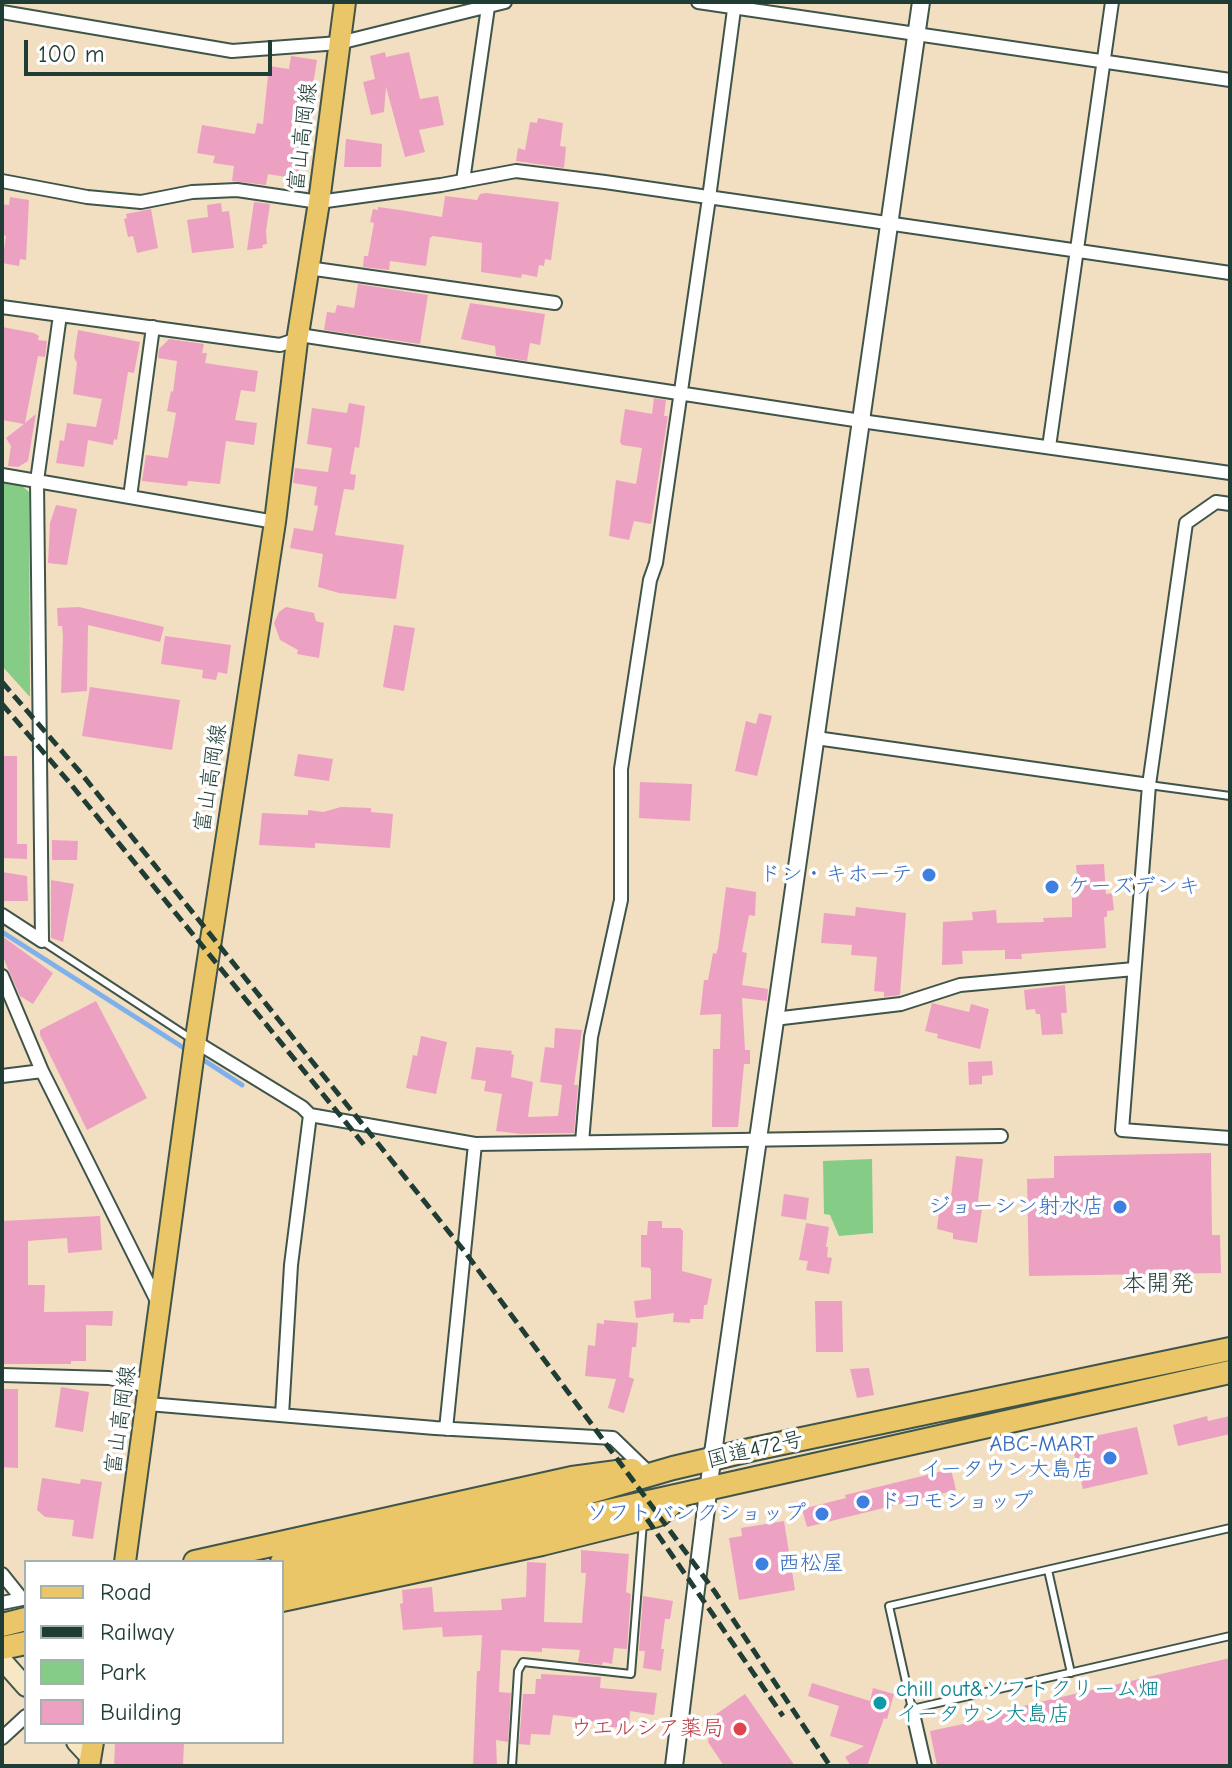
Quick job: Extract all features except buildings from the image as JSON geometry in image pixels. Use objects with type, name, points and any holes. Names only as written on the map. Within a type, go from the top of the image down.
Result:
[{"type":"highway","name":"国道472号","points":[[284,1562],[566,1499],[673,1468],[1230,1349]]},
{"type":"highway","name":"国道472号","points":[[284,1584],[1230,1372]]},
{"type":"highway","points":[[204,1560],[572,1478],[673,1468]]},
{"type":"highway","points":[[284,1600],[643,1519],[660,1514],[683,1493]]},
{"type":"highway","points":[[2,1625],[24,1606]]},
{"type":"highway","points":[[3,1658],[24,1644]]},
{"type":"main road","name":"富山高岡線","points":[[125,1560],[196,1042],[275,522],[345,2]]},
{"type":"main road","points":[[3,1658],[24,1684]]},
{"type":"street","points":[[2,12],[232,51],[339,43],[505,2]]},
{"type":"street","points":[[698,2],[734,4],[916,35],[1230,80]]},
{"type":"street","points":[[674,1766],[711,1489],[712,1460],[921,2]]},
{"type":"street","points":[[1049,447],[1112,2]]},
{"type":"street","points":[[582,1142],[591,1037],[621,900],[621,769],[681,393],[734,4]]},
{"type":"street","points":[[463,181],[488,7]]},
{"type":"street","points":[[2,181],[87,197],[141,202],[192,192],[237,190],[319,202],[516,171],[1230,273]]},
{"type":"street","points":[[308,268],[555,303]]},
{"type":"street","points":[[2,307],[280,345],[306,336],[861,421],[1230,473]]},
{"type":"street","points":[[42,941],[37,481],[60,315]]},
{"type":"street","points":[[130,497],[153,327]]},
{"type":"street","points":[[2,475],[275,522]]},
{"type":"street","points":[[1230,504],[1216,502],[1186,523],[1149,785],[1122,1130],[1230,1138]]},
{"type":"street","points":[[816,738],[1149,785]]},
{"type":"street","points":[[2,915],[42,941]]},
{"type":"street","points":[[774,1019],[901,1004],[960,985],[1134,969]]},
{"type":"street","points":[[2,976],[42,1071],[159,1306]]},
{"type":"street","points":[[196,1042],[302,1107],[310,1115],[475,1144],[1001,1136]]},
{"type":"street","points":[[2,1076],[42,1071]]},
{"type":"street","points":[[282,1415],[291,1265],[310,1115]]},
{"type":"street","points":[[446,1429],[475,1144]]},
{"type":"street","points":[[2,1375],[109,1378],[149,1395],[282,1415],[446,1429],[613,1438],[645,1469]]},
{"type":"street","points":[[2,1574],[24,1604]]},
{"type":"street","points":[[2,1603],[24,1605]]},
{"type":"street","points":[[912,1709],[925,1766]]},
{"type":"street","points":[[2,1738],[24,1718]]},
{"type":"lane","points":[[1149,785],[1230,796]]},
{"type":"lane","points":[[42,941],[196,1042]]},
{"type":"lane","points":[[512,1766],[518,1671],[523,1662],[631,1674],[643,1519]]},
{"type":"lane","points":[[1230,1528],[889,1606],[912,1709],[1230,1636]]},
{"type":"lane","points":[[1048,1570],[1071,1673]]},
{"type":"green space","points":[[2,481],[20,484],[29,492],[30,697],[2,666]]},
{"type":"green space","points":[[872,1159],[873,1233],[839,1236],[830,1215],[824,1214],[823,1161]]},
{"type":"waterway","points":[[2,932],[187,1050]]},
{"type":"waterway","points":[[199,1057],[242,1085]]},
{"type":"railway","points":[[2,682],[80,772],[465,1252],[715,1592],[830,1766]]},
{"type":"railway","points":[[2,704],[365,1146]]},
{"type":"railway","points":[[647,1519],[783,1716]]},
{"type":"place","name":"ドン・キホーテ","points":[[929,875]]},
{"type":"place","name":"ケーズデンキ","points":[[1052,887]]},
{"type":"place","name":"ジョーシン射水店","points":[[1120,1207]]},
{"type":"place","name":"ABC-MART イータウン大島店","points":[[1110,1458]]},
{"type":"place","name":"ドコモショップ","points":[[863,1502]]},
{"type":"place","name":"ソフトバンクショップ","points":[[822,1514]]},
{"type":"place","name":"西松屋","points":[[762,1564]]},
{"type":"place","name":"chill out&ソフトクリーム畑 イータウン大島店","points":[[880,1703]]},
{"type":"place","name":"ウエルシア薬局","points":[[740,1729]]},
{"type":"district","name":"本開発","points":[[1158,1284]]}]
